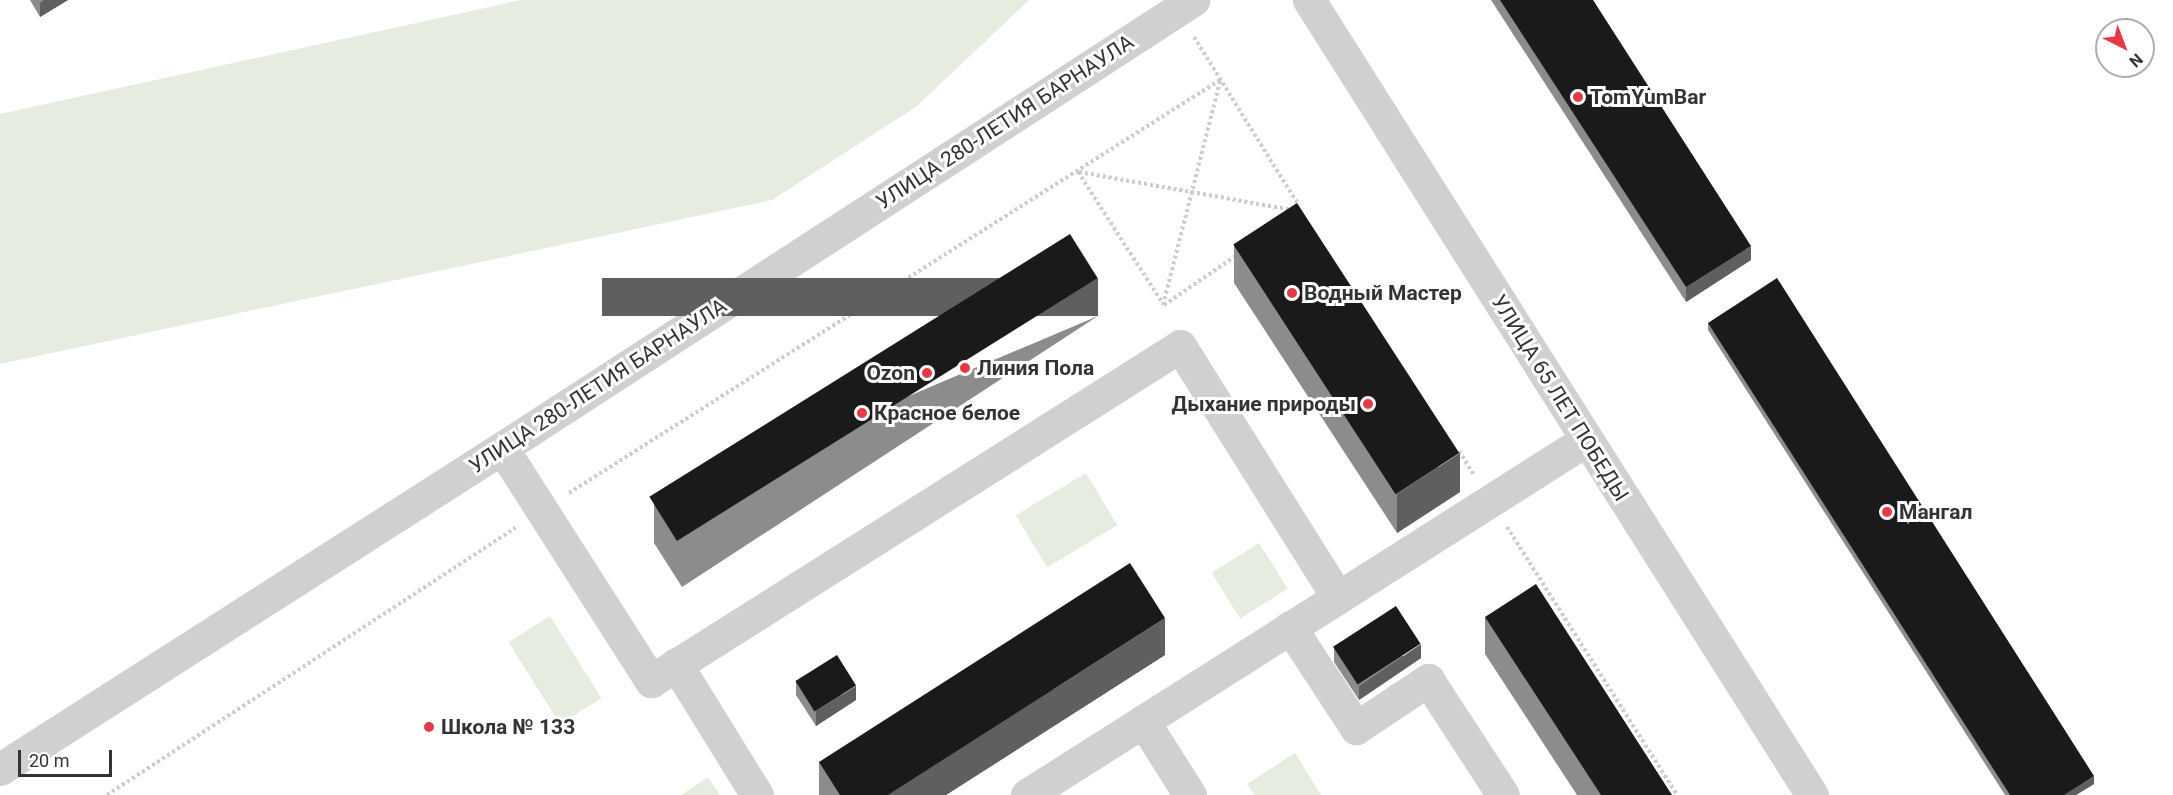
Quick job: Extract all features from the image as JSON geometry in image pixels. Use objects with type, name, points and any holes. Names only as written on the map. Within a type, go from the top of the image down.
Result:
[{"type":"street","name":"УЛИЦА 280-ЛЕТИЯ БАРНАУЛА","points":[[0,769],[502,448],[1193,0]]},
{"type":"street","name":"УЛИЦА 65 ЛЕТ ПОБЕДЫ","points":[[1309,0],[1812,795]]},
{"type":"street","points":[[502,448],[651,681],[1180,346],[1338,598]]},
{"type":"street","points":[[1027,795],[1586,440]]},
{"type":"street","points":[[1290,627],[1356,728],[1428,680],[1503,795]]},
{"type":"street","points":[[676,664],[757,795]]},
{"type":"street","points":[[1143,721],[1190,795]]},
{"type":"path","points":[[1078,172],[1302,212],[1194,37]]},
{"type":"path","points":[[107,795],[542,511],[1220,80]]},
{"type":"path","points":[[1163,305],[1220,80]]},
{"type":"path","points":[[1078,172],[1163,305]]},
{"type":"path","points":[[1163,305],[1243,252]]},
{"type":"path","points":[[1452,441],[1677,795]]},
{"type":"shaded area","points":[[521,0],[1029,0],[917,106],[772,200],[0,364],[0,114]]},
{"type":"shaded area","points":[[1086,473],[1117,525],[1047,568],[1016,515]]},
{"type":"shaded area","points":[[1259,543],[1288,589],[1240,618],[1212,573]]},
{"type":"shaded area","points":[[550,616],[601,698],[560,724],[508,642]]},
{"type":"shaded area","points":[[1295,753],[1321,795],[1254,795],[1247,784]]},
{"type":"shaded area","points":[[708,777],[720,795],[681,795]]},
{"type":"building","points":[[1500,0],[1593,0],[1751,246],[1686,287]]},
{"type":"building","points":[[1297,203],[1459,453],[1396,494],[1233,244]]},
{"type":"building","points":[[1070,234],[1098,278],[677,541],[649,497]]},
{"type":"building","points":[[1777,278],[2094,776],[2064,795],[2010,795],[1708,323]]},
{"type":"building","points":[[1130,563],[1165,618],[888,795],[840,795],[819,762]]},
{"type":"building","points":[[1536,584],[1672,795],[1601,795],[1485,617]]},
{"type":"building","points":[[1396,606],[1421,644],[1358,685],[1333,647]]},
{"type":"building","points":[[837,655],[856,686],[815,711],[795,681]]},
{"type":"place","name":"TomYumBar","points":[[1578,97]]},
{"type":"place","name":"Водный Мастер","points":[[1292,293]]},
{"type":"place","name":"Линия Пола","points":[[965,368]]},
{"type":"place","name":"Ozon","points":[[927,373]]},
{"type":"place","name":"Дыхание природы","points":[[1368,404]]},
{"type":"place","name":"Красное белое","points":[[862,413]]},
{"type":"place","name":"Мангал","points":[[1887,512]]},
{"type":"place","name":"Школа № 133","points":[[429,727]]}]
